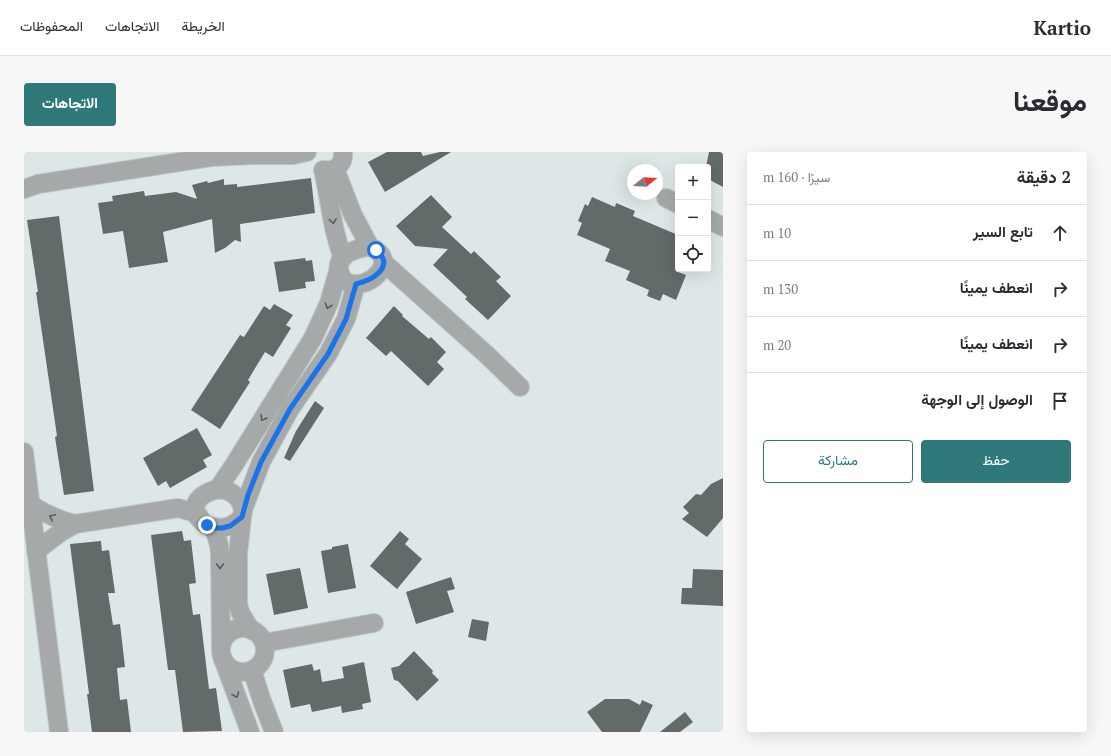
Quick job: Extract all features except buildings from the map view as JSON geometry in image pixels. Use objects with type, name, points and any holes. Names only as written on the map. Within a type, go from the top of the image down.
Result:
[{"type":"street","points":[[24,189],[38,184],[211,157],[300,154],[323,164],[342,163],[343,152]]},
{"type":"street","points":[[323,164],[336,192],[353,215],[370,247],[380,253],[383,262],[487,355],[520,387]]},
{"type":"street","points":[[336,192],[336,239],[341,263],[342,278],[351,284],[364,282],[376,276],[380,272],[383,262]]},
{"type":"street","points":[[711,221],[723,227]]},
{"type":"street","points":[[243,513],[230,526],[214,528],[207,525],[199,516],[195,510],[195,503],[212,491],[234,465],[313,338],[329,303],[341,263],[346,254],[356,249],[370,247]]},
{"type":"street","points":[[251,630],[240,614],[238,605],[238,553],[243,513],[261,462],[290,409],[328,354],[346,319],[356,284]]},
{"type":"street","points":[[24,452],[59,732]]},
{"type":"street","points":[[171,509],[178,502],[187,497],[196,494],[223,490],[231,492],[238,498],[242,506],[243,513]]},
{"type":"street","points":[[30,504],[44,514],[75,524]]},
{"type":"street","points":[[36,551],[61,532],[75,524],[178,508],[186,509],[199,516]]},
{"type":"street","points":[[214,528],[220,554],[222,655],[250,732]]},
{"type":"street","points":[[264,643],[374,623]]},
{"type":"street","points":[[244,628],[251,630],[256,633],[264,643],[264,656],[261,662],[252,670],[246,672],[232,669],[226,664],[222,655],[222,644],[225,637],[230,632],[237,629],[244,628]]},
{"type":"street","points":[[252,670],[274,732]]},
{"type":"route","points":[[207,525],[214,528],[222,528],[230,526],[242,517],[248,495],[261,462],[290,409],[328,354],[346,319],[356,284],[370,280],[380,272],[383,262],[380,253],[376,250]]}]
